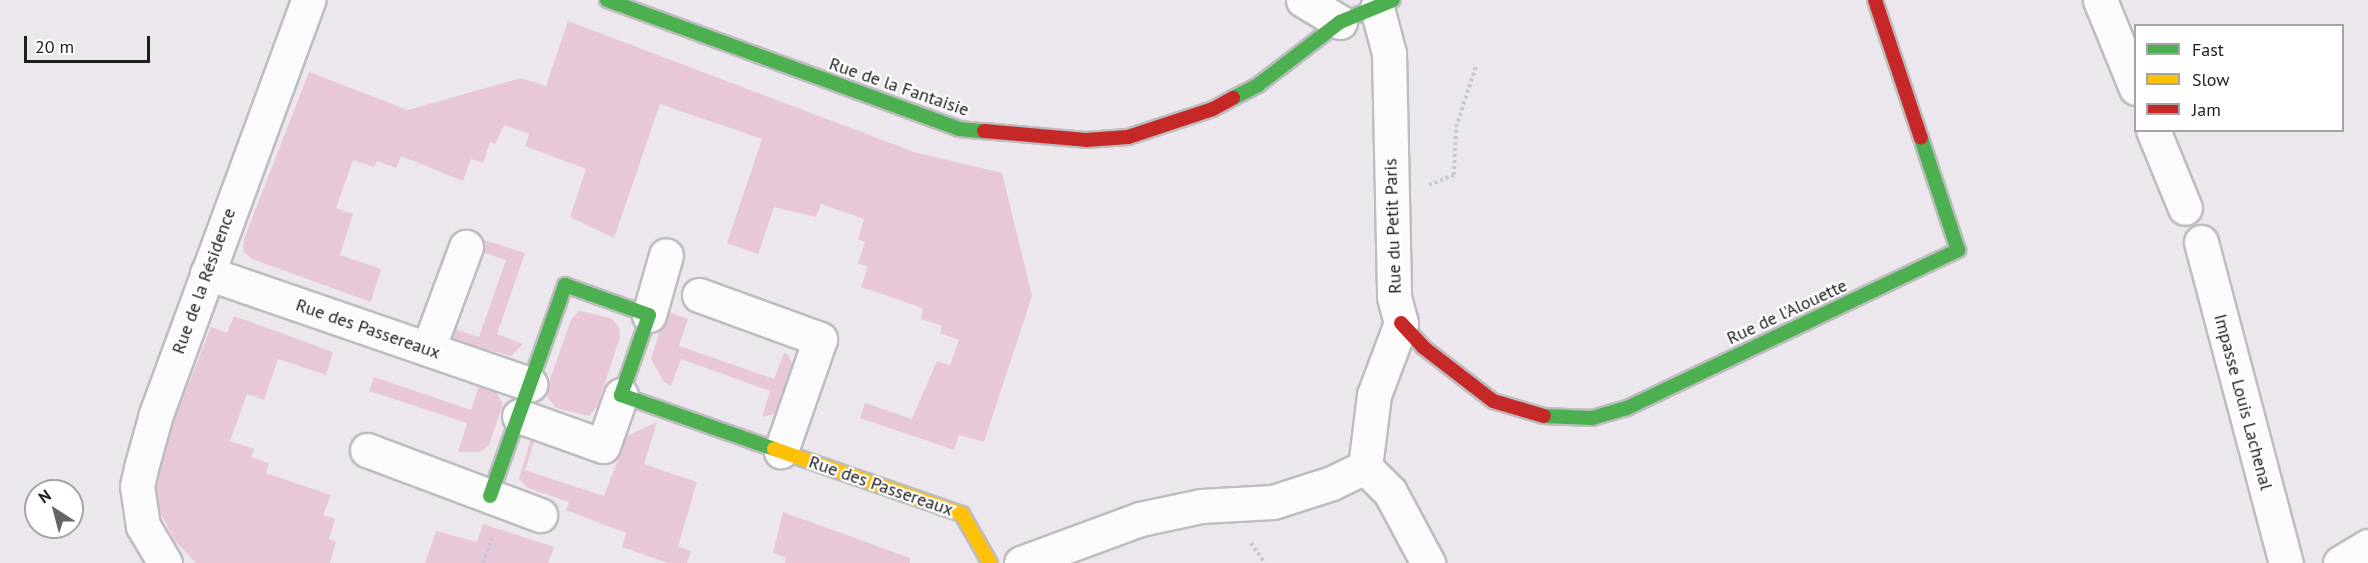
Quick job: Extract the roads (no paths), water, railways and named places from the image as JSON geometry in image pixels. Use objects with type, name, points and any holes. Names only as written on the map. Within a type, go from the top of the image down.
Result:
[{"type":"street","name":"Rue de la Résidence","points":[[165,563],[143,526],[137,486],[156,414],[309,0]]},
{"type":"street","name":"Rue de la Fantaisie","points":[[607,0],[940,123],[978,132],[1048,139],[1128,137],[1213,109],[1258,85],[1340,21],[1385,4]]},
{"type":"street","points":[[1303,0],[1340,21]]},
{"type":"street","name":"Rue de l'Alouette","points":[[1401,323],[1423,347],[1493,401],[1524,413],[1558,419],[1592,418],[1627,408],[1959,250],[1875,0]]},
{"type":"street","points":[[2100,0],[2134,83]]},
{"type":"street","name":"Rue du Petit Paris","points":[[1385,4],[1389,53],[1394,297],[1401,323]]},
{"type":"street","points":[[2154,132],[2185,208]]},
{"type":"street","name":"Impasse Louis Lachenal","points":[[2201,242],[2286,563]]},
{"type":"street","points":[[428,349],[466,247]]},
{"type":"street","points":[[519,416],[603,446],[649,315],[666,255]]},
{"type":"street","name":"Rue des Passereaux","points":[[207,273],[530,384]]},
{"type":"street","points":[[490,496],[565,285],[649,315]]},
{"type":"street","points":[[699,296],[820,339],[781,451]]},
{"type":"street","points":[[1365,467],[1374,395],[1401,323]]},
{"type":"street","name":"Rue des Passereaux","points":[[621,395],[962,514],[990,563]]},
{"type":"street","points":[[367,450],[540,515]]},
{"type":"street","points":[[1022,563],[1140,519],[1200,506],[1273,502],[1332,483],[1365,467]]},
{"type":"street","points":[[1365,467],[1389,492],[1428,563]]},
{"type":"street","points":[[2340,563],[2368,546]]}]
